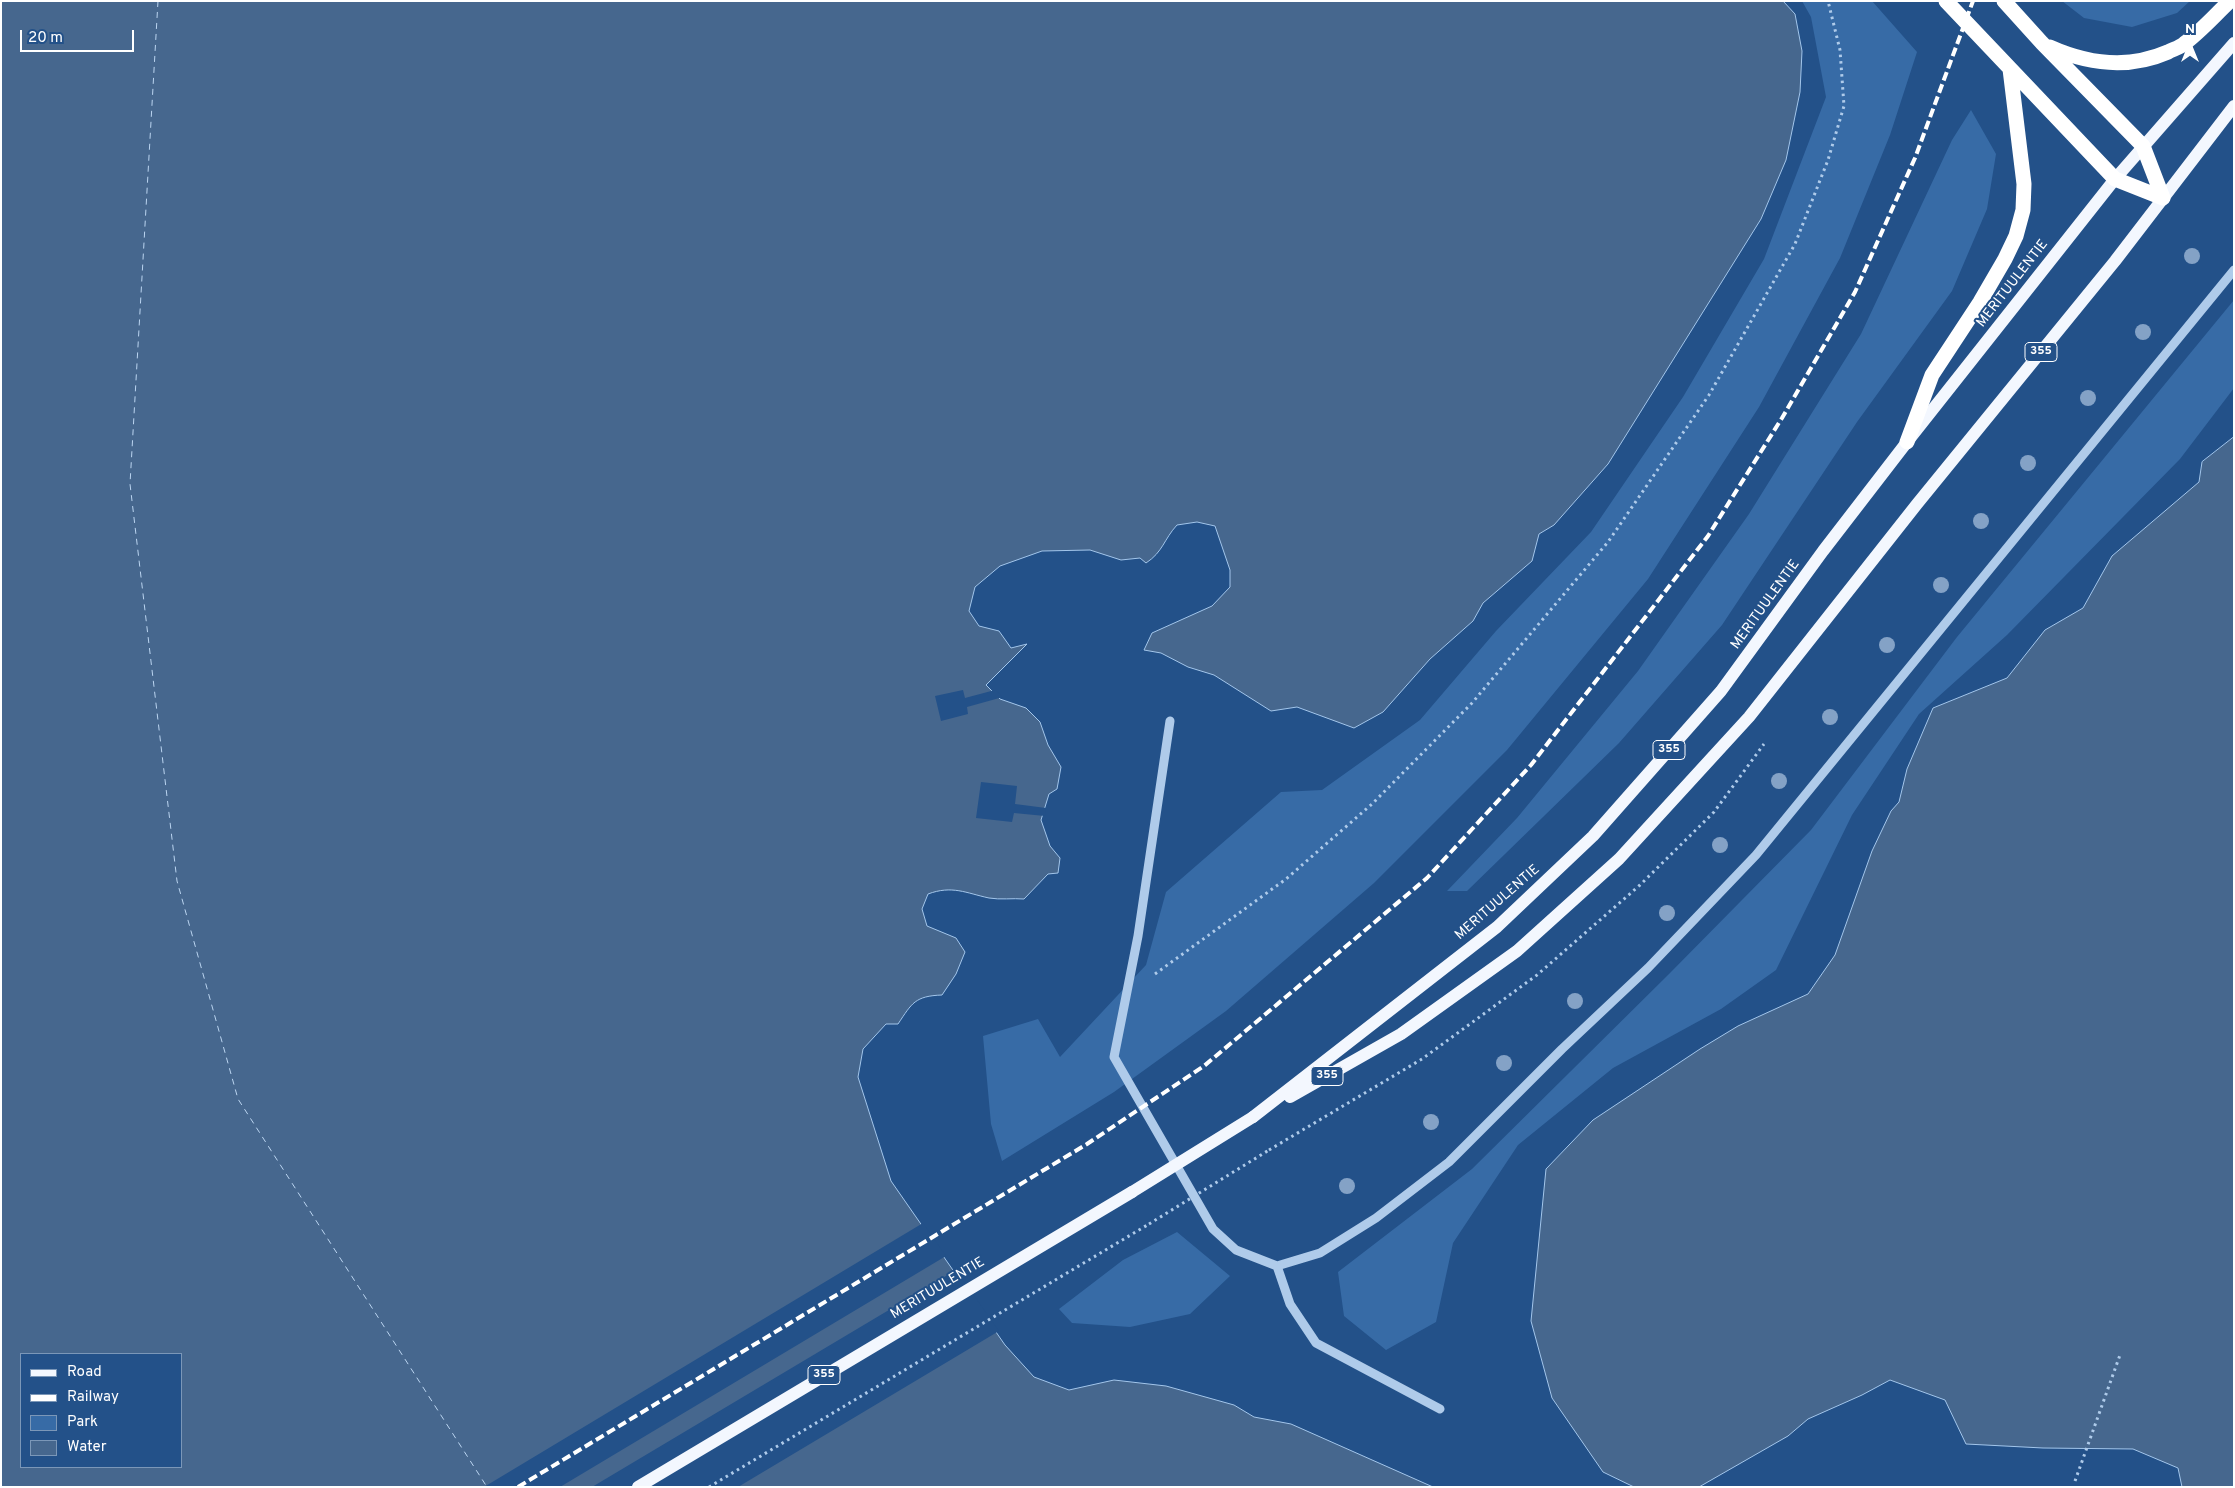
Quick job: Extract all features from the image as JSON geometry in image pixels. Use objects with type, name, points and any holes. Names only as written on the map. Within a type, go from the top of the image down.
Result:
[{"type":"highway","points":[[1946,1],[2115,179],[2163,198]]},
{"type":"highway","points":[[2004,1],[2042,43],[2143,146],[2163,198]]},
{"type":"highway","points":[[2042,43],[2066,54],[2088,60],[2126,63],[2142,60],[2157,56],[2184,44],[2230,1]]},
{"type":"highway","points":[[1907,442],[1932,374],[1980,302],[2016,236],[2023,210],[2024,184],[2010,69]]},
{"type":"main road","name":"MERITUULENTIE","points":[[1253,1117],[1497,926],[1593,836],[1721,691],[1823,551],[2115,179],[2234,43]]},
{"type":"main road","name":"MERITUULENTIE","points":[[638,1487],[1132,1192],[1253,1117],[1401,1034],[1517,951],[1619,859],[1749,717],[2163,198],[2234,106]]},
{"type":"lane","points":[[1170,721],[1138,936],[1114,1057],[1213,1229],[1236,1250],[1277,1266],[1320,1253],[1376,1218],[1449,1162],[1562,1049],[1648,968],[1756,855],[2234,270]]},
{"type":"lane","points":[[1277,1266],[1290,1304],[1316,1343],[1440,1409]]},
{"type":"path","points":[[1126,995],[1286,879],[1372,804],[1472,703],[1608,542],[1709,395],[1796,244],[1828,160],[1844,106],[1840,50],[1828,1]]},
{"type":"path","points":[[710,1487],[1269,1150]]},
{"type":"path","points":[[2075,1481],[2120,1354]]},
{"type":"green space","points":[[1802,1],[1872,1],[1917,52],[1890,135],[1840,258],[1759,407],[1648,579],[1507,750],[1374,883],[1226,1011],[1114,1092],[1002,1161],[991,1124],[983,1036],[1038,1019],[1060,1057],[1146,965],[1166,892],[1281,792],[1322,790],[1420,720],[1496,631],[1591,532],[1683,397],[1764,259],[1826,97],[1811,17]]},
{"type":"green space","points":[[2062,1],[2190,1],[2177,13],[2132,27],[2084,18]]},
{"type":"green space","points":[[1971,110],[1996,154],[1987,209],[1952,291],[1857,422],[1722,625],[1619,743],[1467,891],[1447,891],[1517,818],[1638,671],[1749,514],[1861,334],[1952,140]]},
{"type":"green space","points":[[2234,300],[2234,388],[2180,459],[2007,635],[1919,714],[1852,815],[1776,970],[1721,1009],[1613,1068],[1518,1145],[1453,1243],[1436,1322],[1386,1350],[1344,1316],[1338,1272],[1472,1169],[1811,830],[1957,637]]},
{"type":"green space","points":[[1177,1232],[1230,1276],[1190,1314],[1130,1327],[1072,1323],[1059,1309],[1123,1260]]},
{"type":"water","points":[[1,1],[1783,1],[1795,14],[1802,51],[1800,92],[1786,160],[1761,219],[1608,464],[1554,525],[1539,534],[1532,561],[1483,603],[1473,621],[1430,659],[1383,712],[1354,728],[1297,707],[1271,711],[1214,675],[1188,667],[1161,653],[1144,650],[1152,633],[1212,606],[1230,587],[1230,570],[1215,526],[1197,522],[1177,525],[1160,550],[1146,563],[1140,558],[1121,560],[1090,550],[1042,551],[1000,566],[975,587],[969,611],[979,626],[999,631],[1011,648],[1027,644],[986,685],[1000,699],[1026,708],[1040,722],[1048,745],[1061,767],[1057,789],[1049,794],[1041,820],[1050,846],[1060,858],[1058,873],[1048,874],[1024,899],[993,899],[952,890],[928,894],[922,909],[927,926],[956,938],[965,952],[956,974],[942,995],[926,997],[915,1002],[898,1024],[886,1024],[863,1049],[858,1077],[891,1181],[1005,1345],[1034,1377],[1069,1390],[1114,1380],[1166,1386],[1234,1405],[1254,1417],[1291,1424],[1433,1487],[1,1487]]},
{"type":"water","points":[[2234,437],[2234,1487],[2182,1487],[2178,1468],[2133,1449],[2043,1448],[1966,1444],[1945,1400],[1890,1380],[1862,1395],[1808,1419],[1788,1436],[1699,1487],[1634,1487],[1603,1472],[1552,1398],[1531,1321],[1546,1169],[1593,1120],[1738,1026],[1808,994],[1835,955],[1872,851],[1891,811],[1899,802],[1907,769],[1933,708],[2007,678],[2045,630],[2083,608],[2112,556],[2199,482],[2202,462]]},
{"type":"pier","points":[[963,690],[965,698],[995,690],[1003,697],[967,707],[968,714],[941,721],[935,696]]},
{"type":"pier","points":[[981,782],[1017,786],[1015,804],[1046,808],[1045,816],[1014,813],[1012,822],[976,818]]},
{"type":"pier","points":[[923,1223],[946,1256],[560,1487],[484,1487]]},
{"type":"pier","points":[[956,1270],[999,1331],[738,1487],[592,1487]]},
{"type":"ferry route","points":[[158,1],[130,484],[177,881],[238,1099],[487,1487]]},
{"type":"railway","points":[[518,1487],[1087,1144],[1204,1066],[1427,878],[1531,765],[1708,536],[1782,418],[1855,292],[1915,158],[1973,1]]}]
